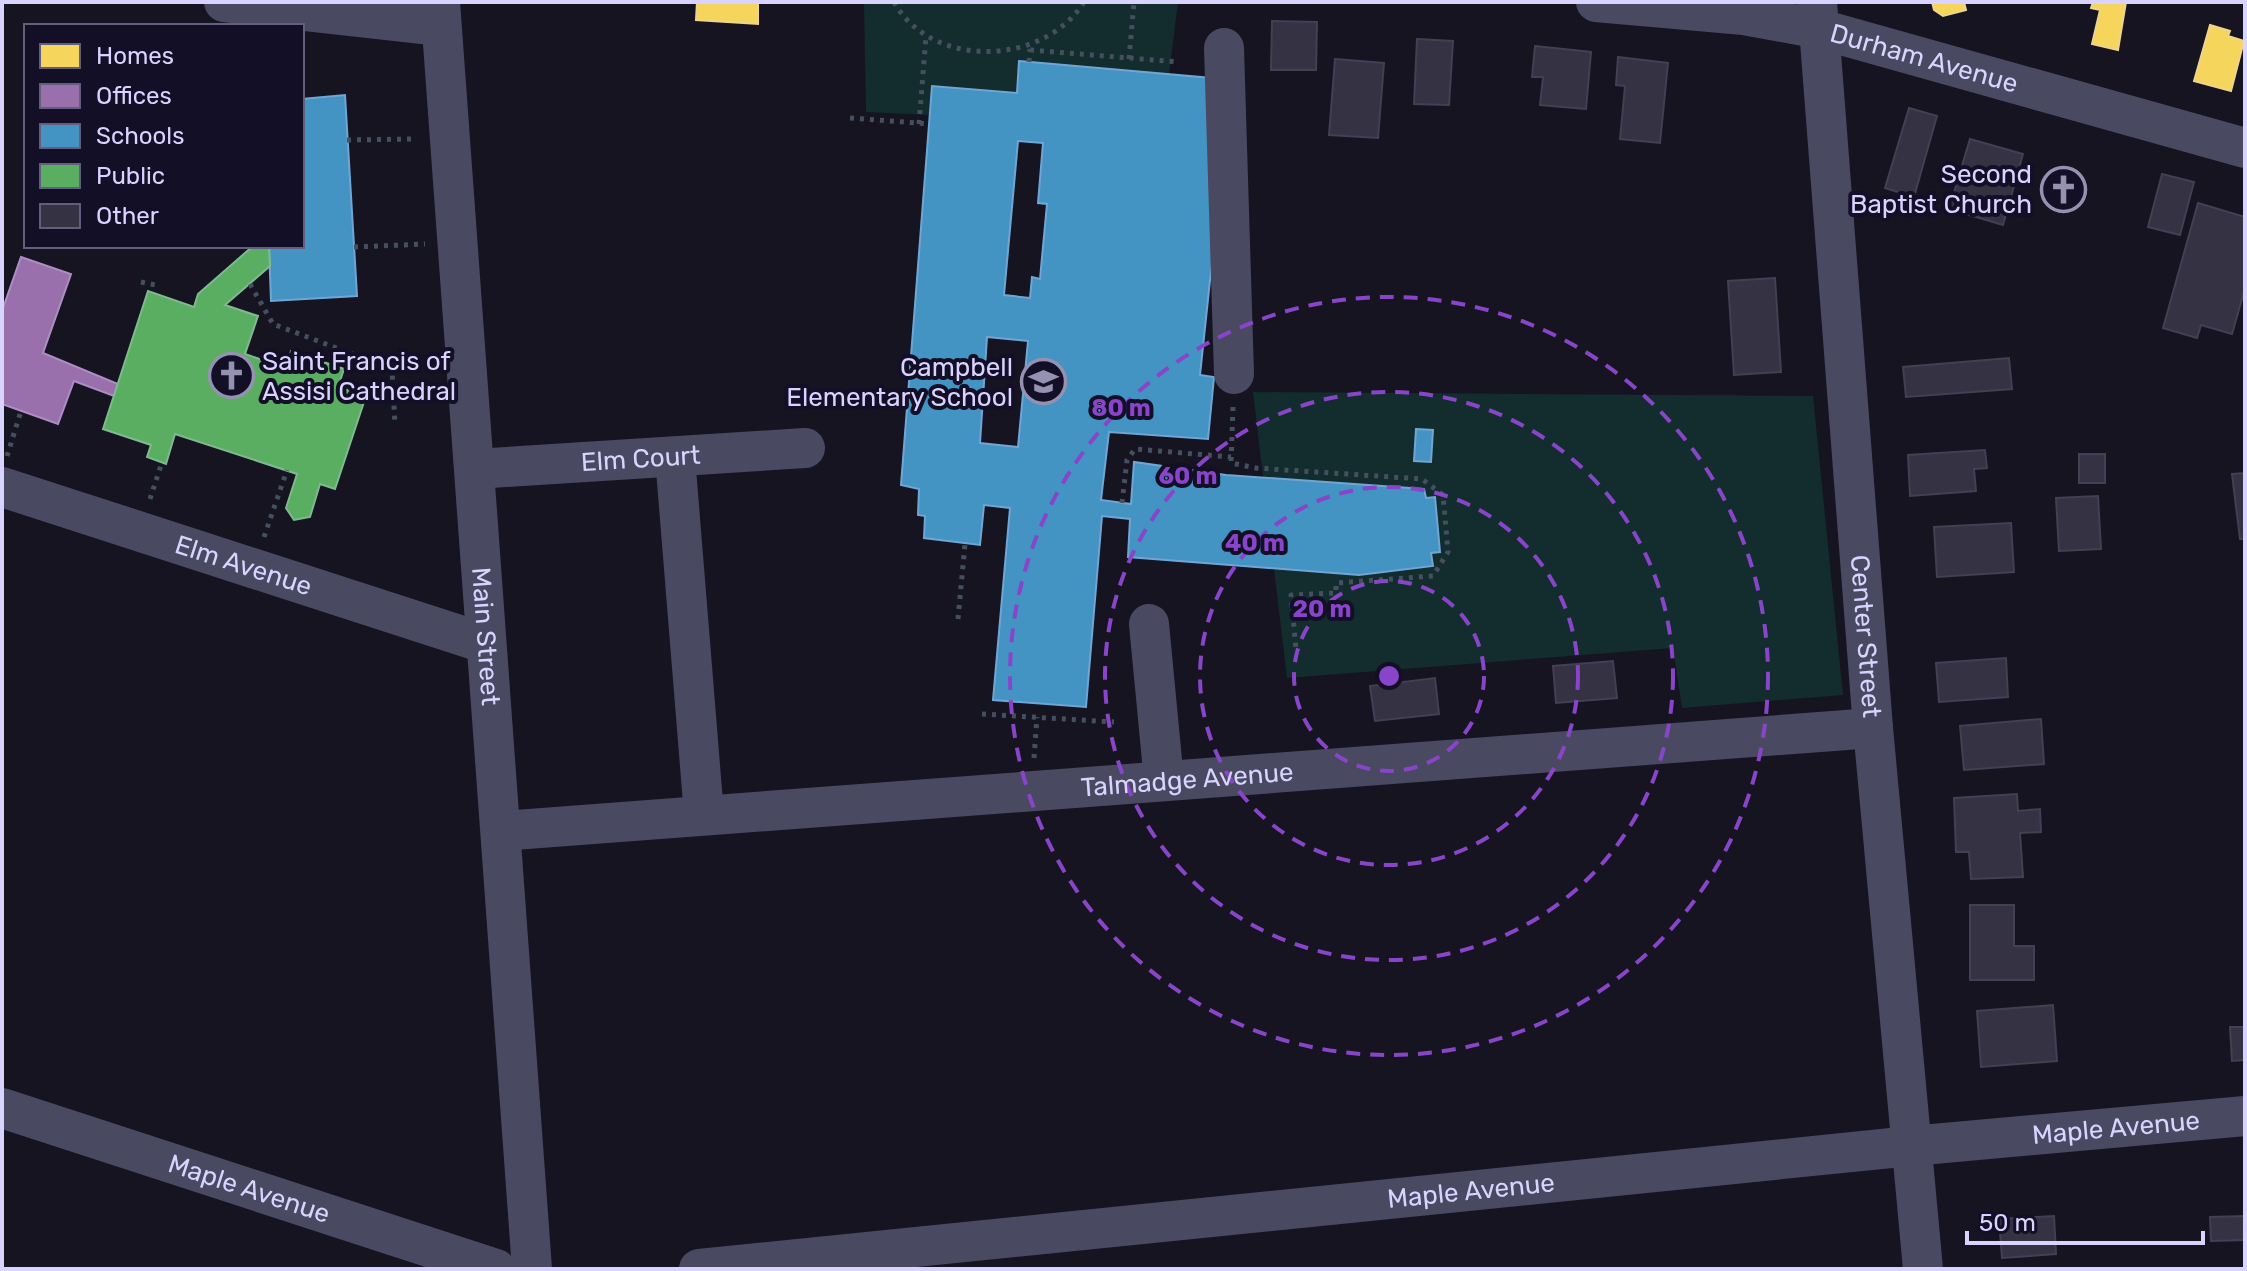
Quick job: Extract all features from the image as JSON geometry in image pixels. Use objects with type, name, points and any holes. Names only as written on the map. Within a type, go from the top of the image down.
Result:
[{"type":"street","points":[[224,2],[440,14]]},
{"type":"street","name":"Durham Avenue","points":[[1596,2],[1744,15],[1818,15],[2245,148]]},
{"type":"street","name":"Main Street","points":[[440,14],[532,1269]]},
{"type":"street","name":"Center Street","points":[[1818,15],[1873,728],[1923,1269]]},
{"type":"street","points":[[1224,48],[1234,374]]},
{"type":"street","name":"Elm Court","points":[[475,469],[805,448]]},
{"type":"street","points":[[675,457],[704,815]]},
{"type":"street","name":"Elm Avenue","points":[[2,487],[484,643]]},
{"type":"street","points":[[1149,624],[1164,781]]},
{"type":"street","name":"Talmadge Avenue","points":[[501,831],[1873,728]]},
{"type":"street","name":"Maple Avenue","points":[[2,1108],[496,1269]]},
{"type":"street","name":"Maple Avenue","points":[[699,1269],[1911,1146],[2245,1116]]},
{"type":"path","points":[[894,2],[926,36],[947,46],[996,53],[1030,47],[1179,62]]},
{"type":"path","points":[[1030,47],[1075,16],[1084,2]]},
{"type":"path","points":[[1129,59],[1134,2]]},
{"type":"path","points":[[919,124],[926,36]]},
{"type":"path","points":[[1029,62],[1030,47]]},
{"type":"path","points":[[850,118],[929,124]]},
{"type":"path","points":[[347,140],[448,138]]},
{"type":"path","points":[[354,247],[456,243]]},
{"type":"path","points":[[141,282],[160,286]]},
{"type":"path","points":[[250,284],[273,324],[392,369],[395,425]]},
{"type":"path","points":[[1234,374],[1231,463],[1256,468],[1422,479],[1443,495],[1448,552],[1433,576],[1336,583],[1336,593],[1291,595],[1296,650]]},
{"type":"path","points":[[2,471],[21,411]]},
{"type":"path","points":[[1122,503],[1127,460],[1135,449],[1231,457]]},
{"type":"path","points":[[253,569],[287,470]]},
{"type":"path","points":[[958,619],[965,544]]},
{"type":"path","points":[[982,714],[1114,722]]},
{"type":"green space","points":[[864,2],[1178,2],[1169,74],[1020,61],[1017,93],[933,86],[930,115],[866,112]]},
{"type":"green space","points":[[1253,392],[1813,396],[1843,695],[1682,708],[1673,648],[1287,678]]},
{"type":"building: Homes","points":[[697,2],[758,2],[758,24],[696,20]]},
{"type":"building: Homes","points":[[1932,2],[1964,2],[1966,10],[1943,16],[1934,10]]},
{"type":"building: Homes","points":[[2093,2],[2126,2],[2118,50],[2092,44],[2100,10],[2091,8]]},
{"type":"building: Homes","points":[[2210,25],[2230,31],[2228,36],[2244,41],[2231,91],[2194,81]]},
{"type":"building: Offices","points":[[21,257],[71,274],[43,353],[118,384],[114,396],[74,381],[58,424],[2,404],[2,311]]},
{"type":"building: Schools","points":[[1019,61],[1212,78],[1221,176],[1200,375],[1214,377],[1208,439],[1109,432],[1101,500],[1131,504],[1134,462],[1226,475],[1424,489],[1426,498],[1435,497],[1440,552],[1431,553],[1433,566],[1359,575],[1128,557],[1130,519],[1102,516],[1086,707],[993,700],[1010,508],[984,505],[980,545],[924,538],[925,516],[918,515],[919,489],[901,485],[932,86],[1017,93]],"holes":[[[1018,141],[1043,143],[1038,203],[1047,204],[1040,279],[1032,277],[1030,298],[1004,295]],[[987,337],[1028,341],[1018,447],[980,443]]]},
{"type":"building: Schools","points":[[345,95],[357,296],[271,301],[269,248],[304,248],[304,99]]},
{"type":"building: Schools","points":[[1416,429],[1433,430],[1431,462],[1414,461]]},
{"type":"building: Public","name":"Saint Francis of Assisi Cathedral","points":[[251,248],[269,248],[270,266],[225,305],[258,316],[245,354],[286,368],[291,351],[344,369],[338,387],[366,396],[335,489],[320,484],[310,517],[294,520],[286,508],[297,474],[175,434],[166,464],[147,457],[151,445],[103,429],[148,291],[194,307],[198,294]]},
{"type":"building: Other","points":[[1272,21],[1317,22],[1316,70],[1271,70]]},
{"type":"building: Other","points":[[1417,39],[1453,41],[1449,105],[1414,104]]},
{"type":"building: Other","points":[[1535,46],[1591,52],[1586,109],[1540,105],[1543,77],[1532,77]]},
{"type":"building: Other","points":[[1618,57],[1668,63],[1660,143],[1620,139],[1625,86],[1616,85]]},
{"type":"building: Other","points":[[1335,59],[1384,63],[1378,138],[1329,135]]},
{"type":"building: Other","points":[[1909,108],[1937,116],[1914,197],[1885,188]]},
{"type":"building: Other","points":[[1970,139],[2023,154],[2003,225],[1949,209]]},
{"type":"building: Other","points":[[2162,174],[2194,182],[2180,235],[2148,227]]},
{"type":"building: Other","points":[[2198,203],[2245,217],[2245,288],[2232,334],[2201,325],[2197,338],[2163,328]]},
{"type":"building: Other","points":[[1775,278],[1781,372],[1734,375],[1728,281]]},
{"type":"building: Other","points":[[2009,358],[2012,389],[1906,397],[1903,367]]},
{"type":"building: Other","points":[[1985,450],[1987,468],[1974,469],[1976,491],[1910,496],[1908,455]]},
{"type":"building: Other","points":[[2079,454],[2105,454],[2105,483],[2079,483]]},
{"type":"building: Other","points":[[2245,473],[2245,539],[2240,539],[2232,474]]},
{"type":"building: Other","points":[[2098,496],[2101,549],[2059,551],[2056,498]]},
{"type":"building: Other","points":[[2011,523],[2014,572],[1937,577],[1934,527]]},
{"type":"building: Other","points":[[2006,658],[2008,697],[1939,702],[1936,663]]},
{"type":"building: Other","points":[[1613,661],[1617,698],[1556,703],[1553,666]]},
{"type":"building: Other","points":[[1435,678],[1439,714],[1375,721],[1370,686]]},
{"type":"building: Other","points":[[2041,719],[2044,764],[1964,770],[1960,726]]},
{"type":"building: Other","points":[[2017,794],[2018,811],[2040,809],[2041,832],[2020,833],[2023,877],[1971,879],[1969,852],[1956,852],[1954,798]]},
{"type":"building: Other","points":[[1970,905],[2014,905],[2014,946],[2034,946],[2034,980],[1970,980]]},
{"type":"building: Other","points":[[2053,1005],[2057,1061],[1981,1067],[1977,1011]]},
{"type":"building: Other","points":[[2230,1027],[2245,1027],[2245,1060],[2232,1061]]},
{"type":"building: Other","points":[[2054,1216],[2056,1254],[2002,1258],[1999,1219]]},
{"type":"building: Other","points":[[2245,1216],[2245,1240],[2211,1241],[2210,1217]]},
{"type":"place","name":"Second Baptist Church","points":[[2063,189]]},
{"type":"place","name":"Saint Francis of Assisi Cathedral","points":[[231,376]]},
{"type":"place","name":"Campbell Elementary School","points":[[1044,382]]}]
